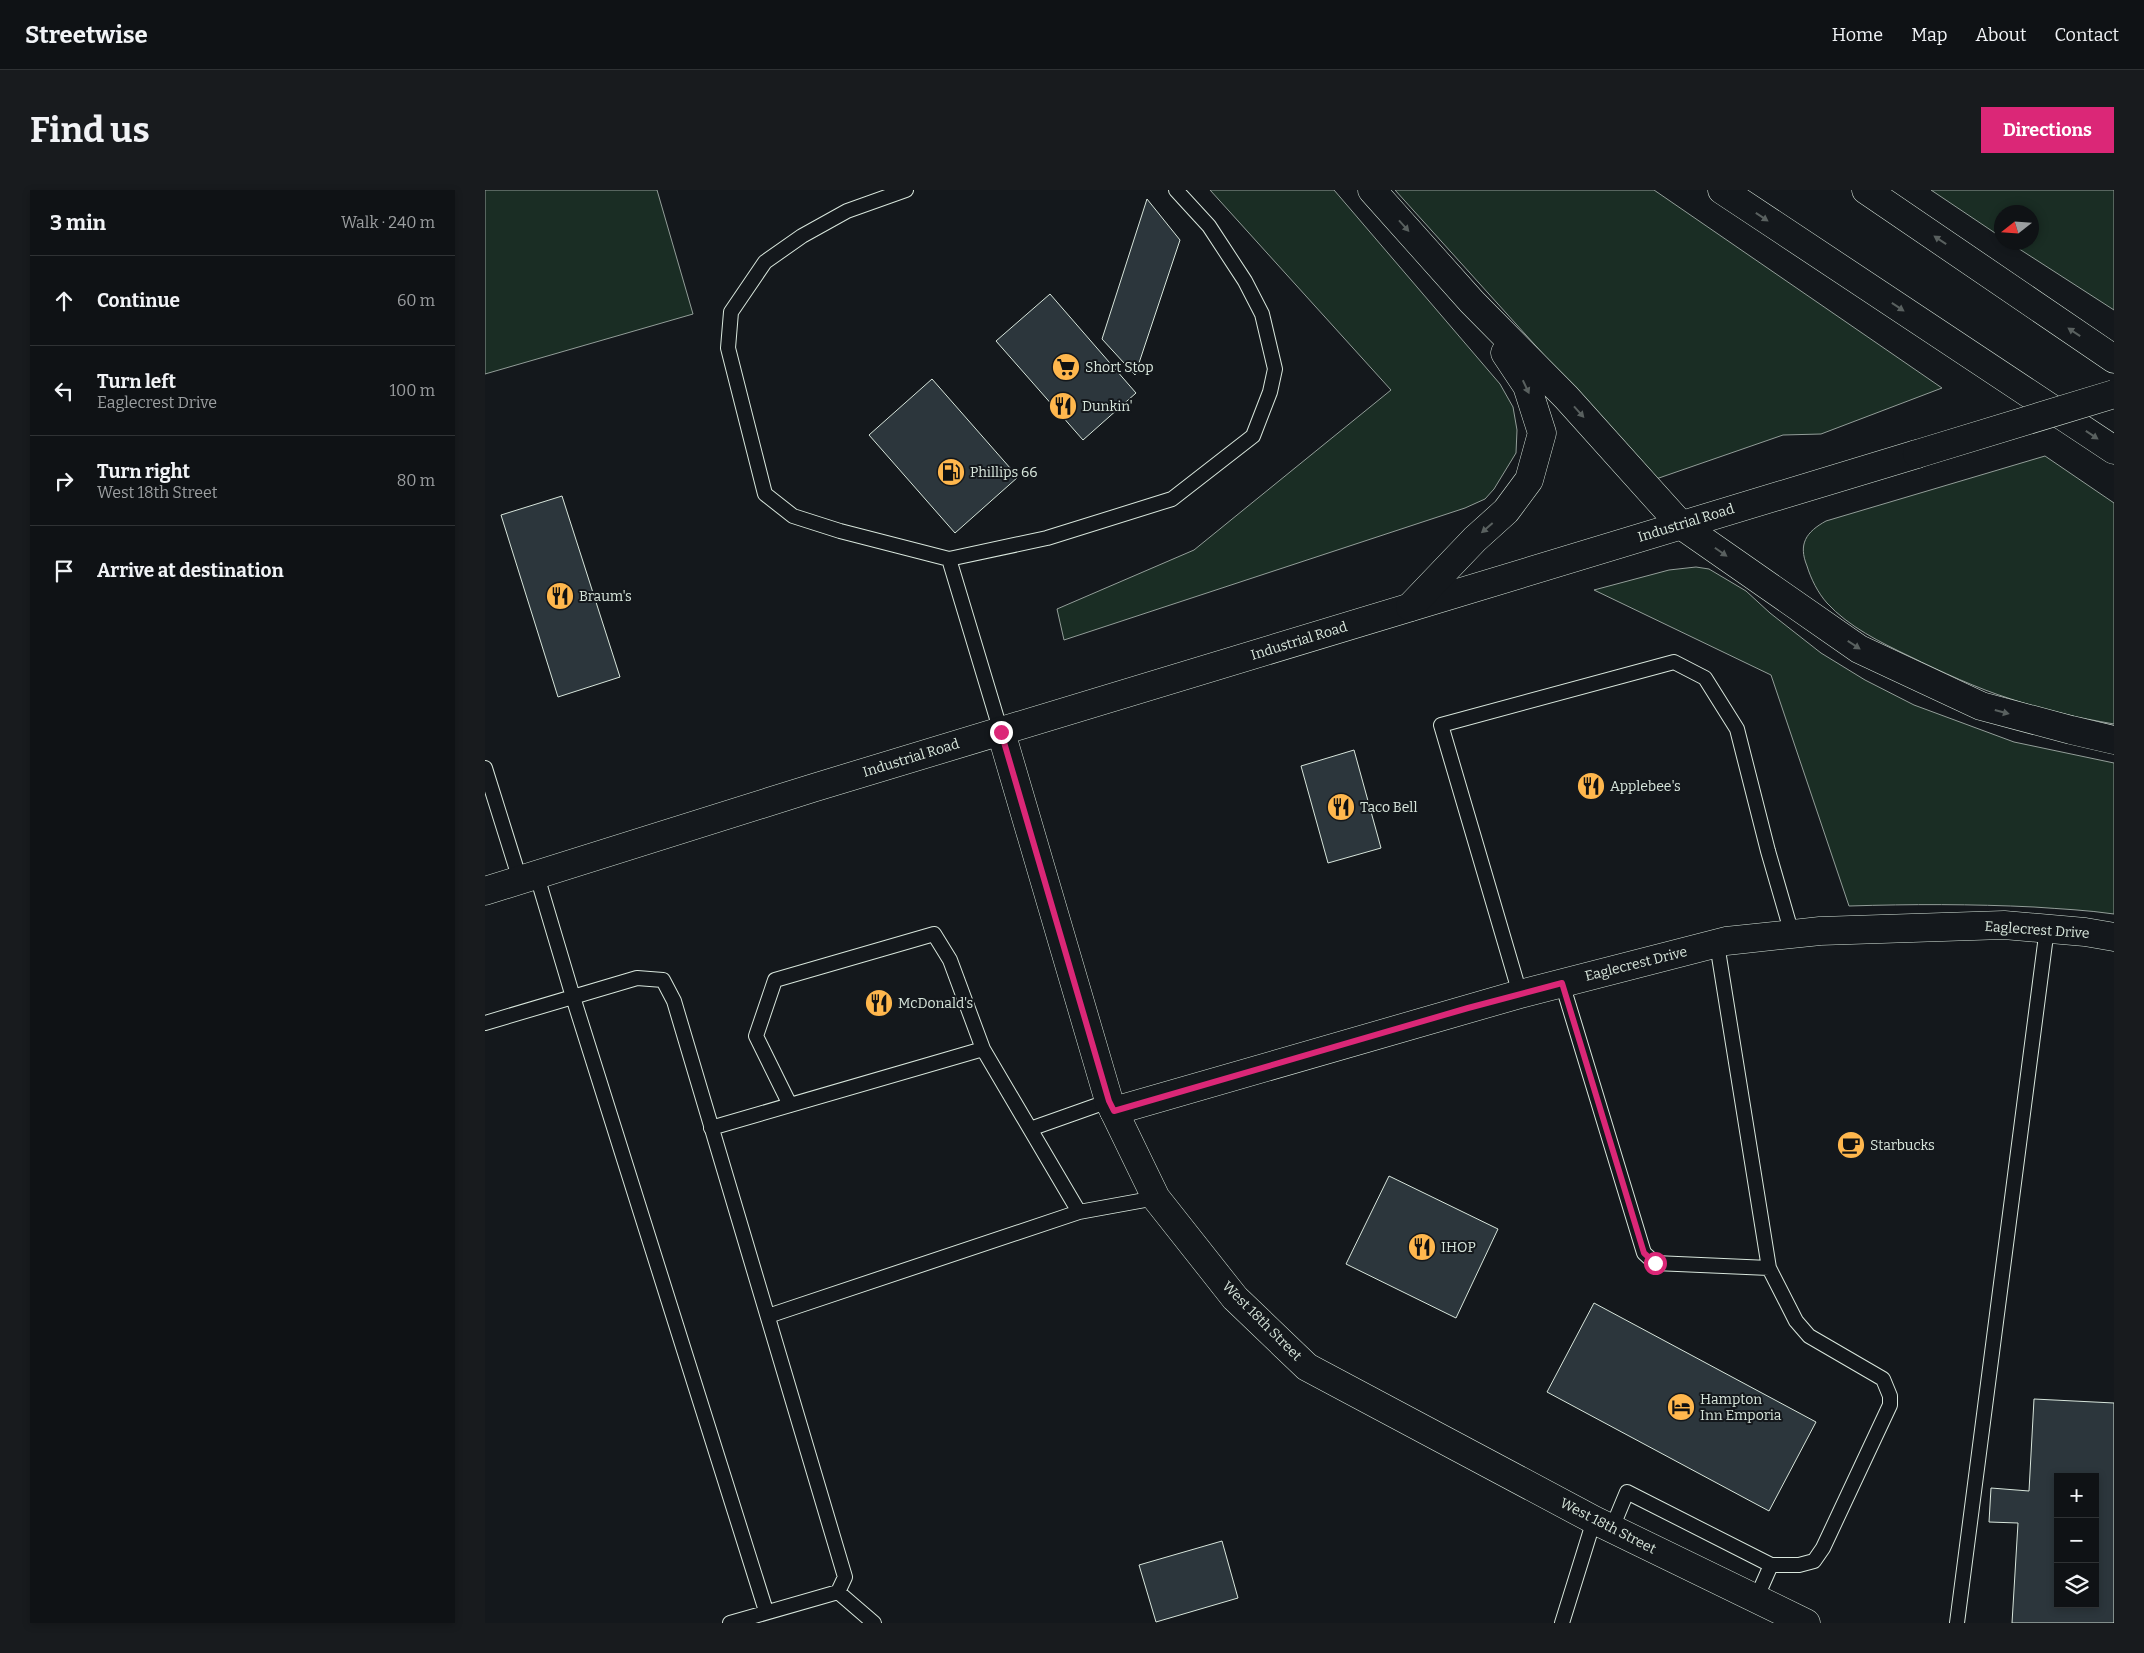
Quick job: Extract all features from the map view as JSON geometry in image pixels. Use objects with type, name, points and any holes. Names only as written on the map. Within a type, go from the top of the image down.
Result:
[{"type":"main road","points":[[1371,190],[1471,302],[1566,397],[1681,524],[1859,648],[1981,706],[2114,740]]},
{"type":"main road","points":[[1722,190],[2114,450]]},
{"type":"main road","points":[[1866,190],[2114,359]]},
{"type":"main road","points":[[1410,607],[1475,539],[1506,511],[1524,488],[1529,480],[1541,433],[1527,386],[1471,302]]},
{"type":"main road","name":"Industrial Road","points":[[485,891],[813,788],[2114,394]]},
{"type":"main road","name":"West 18th Street","points":[[1001,732],[1111,1106],[1156,1198],[1235,1298],[1307,1367],[1603,1524],[1806,1623]]},
{"type":"main road","name":"Eaglecrest Drive","points":[[1111,1106],[1520,994],[1717,944],[1820,932],[2004,925],[2047,928],[2114,937]]},
{"type":"lane","points":[[906,190],[847,211],[802,236],[765,262],[731,312],[728,348],[765,494],[793,516],[840,531],[949,559],[1047,538],[1172,499],[1253,436],[1270,392],[1275,369],[1262,314],[1245,281],[1209,226],[1176,190]]},
{"type":"lane","points":[[949,559],[1001,732]]},
{"type":"lane","points":[[1520,994],[1441,725],[1673,662],[1705,678],[1737,729],[1768,851],[1792,934]]},
{"type":"lane","points":[[486,772],[529,878],[573,997],[766,1612]]},
{"type":"lane","points":[[1957,1623],[2047,928]]},
{"type":"lane","points":[[790,1104],[756,1036],[775,980],[934,934],[950,960],[983,1049],[1079,1212]]},
{"type":"lane","points":[[1563,1623],[1603,1524],[1627,1492],[1771,1565],[1799,1565],[1814,1561],[1823,1548],[1890,1405],[1890,1396],[1883,1379],[1809,1336],[1796,1321],[1769,1268],[1717,944]]},
{"type":"lane","points":[[485,1023],[637,978],[663,980],[674,1002],[845,1576],[838,1592]]},
{"type":"lane","points":[[1562,983],[1644,1253],[1655,1263],[1769,1268]]},
{"type":"lane","points":[[711,1128],[983,1049]]},
{"type":"lane","points":[[1030,1129],[1111,1106]]},
{"type":"lane","points":[[768,1316],[1079,1212],[1156,1198]]},
{"type":"lane","points":[[1756,1599],[1771,1565]]},
{"type":"lane","points":[[730,1623],[838,1592]]},
{"type":"lane","points":[[838,1592],[874,1623]]},
{"type":"green space","points":[[485,190],[657,190],[693,314],[485,374]]},
{"type":"green space","points":[[1210,190],[1334,190],[1500,384],[1513,407],[1517,430],[1516,453],[1494,489],[1485,499],[1465,508],[1064,640],[1057,609],[1194,550],[1391,390]]},
{"type":"green space","points":[[1395,190],[1654,190],[1942,388],[1821,434],[1783,435],[1656,479]]},
{"type":"green space","points":[[1931,190],[2114,190],[2114,310],[2021,250],[2039,250],[2039,205],[1994,205],[1994,232]]},
{"type":"green space","points":[[2045,456],[2114,503],[2114,724],[2049,710],[1998,695],[1898,651],[1855,627],[1836,612],[1815,586],[1804,558],[1803,551],[1806,539],[1813,530],[1826,521]]},
{"type":"green space","points":[[1696,567],[1709,569],[1746,591],[1770,613],[1821,653],[1865,680],[1914,705],[2014,742],[2114,763],[2114,914],[1988,905],[1849,906],[1771,675],[1594,590],[1669,570]]},
{"type":"building","points":[[1147,199],[1180,240],[1135,375],[1102,339]]},
{"type":"building","name":"Short Stop","points":[[1050,294],[1136,393],[1083,440],[996,341]]},
{"type":"building","points":[[932,379],[1018,477],[955,533],[869,435]]},
{"type":"building","name":"Braum's","points":[[562,496],[620,677],[558,697],[501,515]]},
{"type":"building","name":"Taco Bell","points":[[1354,750],[1381,848],[1328,863],[1301,766]]},
{"type":"building","name":"IHOP","points":[[1389,1176],[1498,1229],[1456,1318],[1346,1264]]},
{"type":"building","name":"Hampton Inn Emporia","points":[[1594,1303],[1816,1422],[1769,1511],[1547,1392]]},
{"type":"building","points":[[2034,1399],[2114,1403],[2114,1623],[2012,1623],[2018,1523],[1989,1522],[1991,1488],[2029,1491]]},
{"type":"building","points":[[1222,1541],[1238,1598],[1156,1622],[1139,1565]]},
{"type":"place","name":"Short Stop","points":[[1066,367]]},
{"type":"place","name":"Dunkin'","points":[[1063,406]]},
{"type":"place","name":"Phillips 66","points":[[951,472]]},
{"type":"place","name":"Braum's","points":[[560,596]]},
{"type":"place","name":"Applebee's","points":[[1591,786]]},
{"type":"place","name":"Taco Bell","points":[[1341,807]]},
{"type":"place","name":"McDonald's","points":[[879,1003]]},
{"type":"place","name":"Starbucks","points":[[1851,1145]]},
{"type":"place","name":"IHOP","points":[[1422,1247]]},
{"type":"place","name":"Hampton Inn Emporia","points":[[1681,1407]]},
{"type":"route","points":[[1001,732],[1109,1101],[1114,1111],[1468,1008],[1562,983],[1644,1253],[1655,1263]]}]
